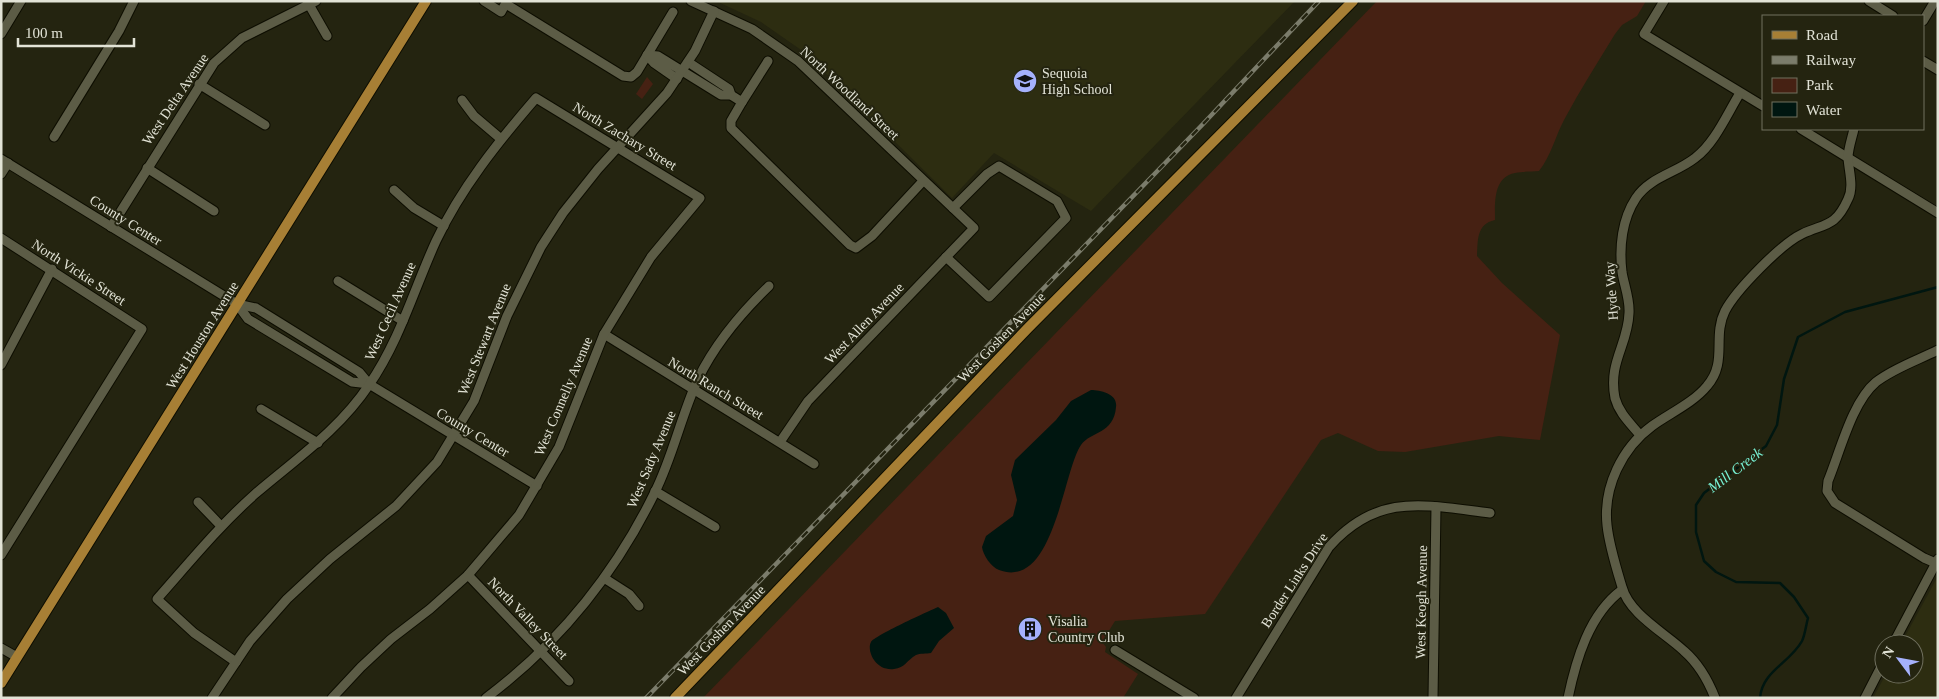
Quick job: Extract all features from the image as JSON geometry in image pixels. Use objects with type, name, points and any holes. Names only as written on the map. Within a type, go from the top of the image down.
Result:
[{"type":"main road","name":"West Houston Avenue","points":[[1,683],[426,1]]},
{"type":"main road","name":"West Goshen Avenue","points":[[675,698],[1028,328],[1353,1]]},
{"type":"street","points":[[1,34],[21,1]]},
{"type":"street","points":[[54,137],[119,31],[134,1]]},
{"type":"street","points":[[484,1],[501,12],[506,3],[624,76],[631,77],[637,72],[673,12]]},
{"type":"street","name":"North Woodland Street","points":[[691,1],[769,39],[798,61],[974,228]]},
{"type":"street","points":[[1664,1],[1644,34],[1762,105]]},
{"type":"street","points":[[1869,1],[1891,15]]},
{"type":"street","points":[[1924,19],[1935,1]]},
{"type":"street","points":[[311,3],[327,36]]},
{"type":"street","name":"West Delta Avenue","points":[[111,227],[199,84],[214,63],[232,45],[311,3]]},
{"type":"street","name":"West Stewart Avenue","points":[[212,698],[266,622],[310,577],[374,525],[417,486],[454,437],[474,401],[506,316],[532,263],[572,201],[655,108],[680,75],[714,11]]},
{"type":"street","points":[[647,55],[658,56],[662,63],[680,75],[721,95],[731,95],[742,102]]},
{"type":"street","points":[[768,61],[731,121],[731,128],[850,245],[856,248],[872,236],[923,181]]},
{"type":"street","points":[[688,62],[729,89],[731,95]]},
{"type":"street","points":[[1924,62],[1938,70]]},
{"type":"street","points":[[199,84],[265,125]]},
{"type":"street","name":"Hyde Way","points":[[1640,435],[1622,415],[1616,399],[1613,380],[1614,365],[1627,328],[1629,312],[1622,270],[1622,236],[1627,217],[1636,198],[1646,187],[1697,157],[1708,144],[1740,93]]},
{"type":"street","name":"North Zachary Street","points":[[536,98],[700,198]]},
{"type":"street","name":"West Cecil Avenue","points":[[236,662],[194,633],[157,599],[222,526],[255,495],[318,444],[350,410],[386,359],[444,226],[501,139],[536,98]]},
{"type":"street","points":[[462,100],[474,116],[501,139]]},
{"type":"street","points":[[1802,130],[1938,213]]},
{"type":"street","points":[[1715,698],[1702,670],[1686,652],[1649,624],[1622,590],[1607,524],[1608,492],[1618,468],[1640,435],[1694,399],[1716,374],[1720,358],[1720,331],[1725,312],[1736,296],[1769,260],[1801,234],[1826,227],[1835,220],[1849,198],[1851,187],[1848,157],[1854,130]]},
{"type":"street","points":[[1,174],[5,161]]},
{"type":"street","name":"County Center","points":[[5,161],[237,304],[256,308],[359,372],[369,384],[537,486]]},
{"type":"street","points":[[946,257],[989,297],[1066,218],[1058,200],[998,166],[987,174],[953,208]]},
{"type":"street","points":[[147,168],[214,211]]},
{"type":"street","points":[[394,190],[414,208],[444,226]]},
{"type":"street","name":"West Connelly Avenue","points":[[332,698],[391,639],[430,609],[468,575],[513,523],[559,447],[604,334],[651,257],[700,198]]},
{"type":"street","name":"West Allen Avenue","points":[[780,442],[808,401],[974,228]]},
{"type":"street","name":"North Vickie Street","points":[[1,238],[52,269],[91,297],[142,329],[1,555]]},
{"type":"street","points":[[1,365],[52,269]]},
{"type":"street","points":[[338,281],[403,321]]},
{"type":"street","name":"West Sady Avenue","points":[[486,698],[540,652],[570,622],[604,578],[628,543],[656,491],[693,391],[711,355],[730,328],[769,286]]},
{"type":"street","name":"County Center","points":[[237,304],[248,319],[352,382],[369,384]]},
{"type":"street","name":"North Ranch Street","points":[[604,334],[693,391],[814,464]]},
{"type":"street","points":[[1898,634],[1937,562],[1924,558],[1835,504],[1827,491],[1828,481],[1858,406],[1869,390],[1892,372],[1938,350]]},
{"type":"street","points":[[261,409],[318,444]]},
{"type":"street","points":[[656,491],[715,527]]},
{"type":"street","points":[[198,502],[222,526]]},
{"type":"street","name":"Border Links Drive","points":[[1236,698],[1329,547],[1359,519],[1378,510],[1397,506],[1436,507],[1490,513]]},
{"type":"street","name":"West Keogh Avenue","points":[[1433,698],[1436,507]]},
{"type":"street","name":"North Valley Street","points":[[468,575],[569,680]]},
{"type":"street","points":[[604,578],[628,594],[639,606]]},
{"type":"street","points":[[1568,698],[1575,664],[1593,626],[1609,600],[1622,590]]},
{"type":"street","points":[[1,648],[17,658]]},
{"type":"street","points":[[1115,650],[1194,698]]},
{"type":"street","points":[[1865,698],[1874,680]]},
{"type":"shaded area","name":"Sequoia High School","points":[[716,1],[1295,1],[1091,211],[994,153],[952,198],[804,52],[761,22]]},
{"type":"shaded area","points":[[1938,576],[1938,698],[1873,698],[1881,684],[1924,684],[1924,634],[1906,634]]},
{"type":"green space","name":"Visalia Country Club","points":[[1377,1],[1646,1],[1637,16],[1622,25],[1615,34],[1570,109],[1547,159],[1539,171],[1508,175],[1499,185],[1495,206],[1495,220],[1484,225],[1479,234],[1477,256],[1502,283],[1560,335],[1540,440],[1499,436],[1405,452],[1378,451],[1338,433],[1321,440],[1205,614],[1115,621],[1102,642],[1106,647],[1105,652],[1138,674],[1123,698],[703,698]]},
{"type":"green space","points":[[647,77],[653,84],[642,99],[636,94]]},
{"type":"water","points":[[1091,390],[1104,392],[1114,399],[1116,407],[1111,422],[1102,431],[1085,440],[1081,445],[1054,525],[1044,547],[1032,563],[1018,572],[999,570],[988,560],[982,547],[986,536],[1013,516],[1017,500],[1011,475],[1015,460],[1056,420],[1071,401]]},
{"type":"water","points":[[938,607],[946,613],[954,628],[939,641],[931,653],[916,655],[894,669],[883,668],[876,662],[870,649],[870,644],[874,639]]},
{"type":"waterway","name":"Mill Creek","points":[[1760,698],[1762,689],[1771,674],[1797,649],[1802,641],[1808,618],[1794,597],[1780,583],[1736,582],[1716,572],[1704,561],[1696,532],[1696,505],[1704,493],[1766,446],[1777,425],[1784,379],[1798,337],[1845,312],[1938,287]]},
{"type":"railway","points":[[646,698],[1203,124],[1319,1]]},
{"type":"place","name":"Sequoia High School","points":[[1025,81]]},
{"type":"place","name":"Visalia Country Club","points":[[1030,629]]}]
